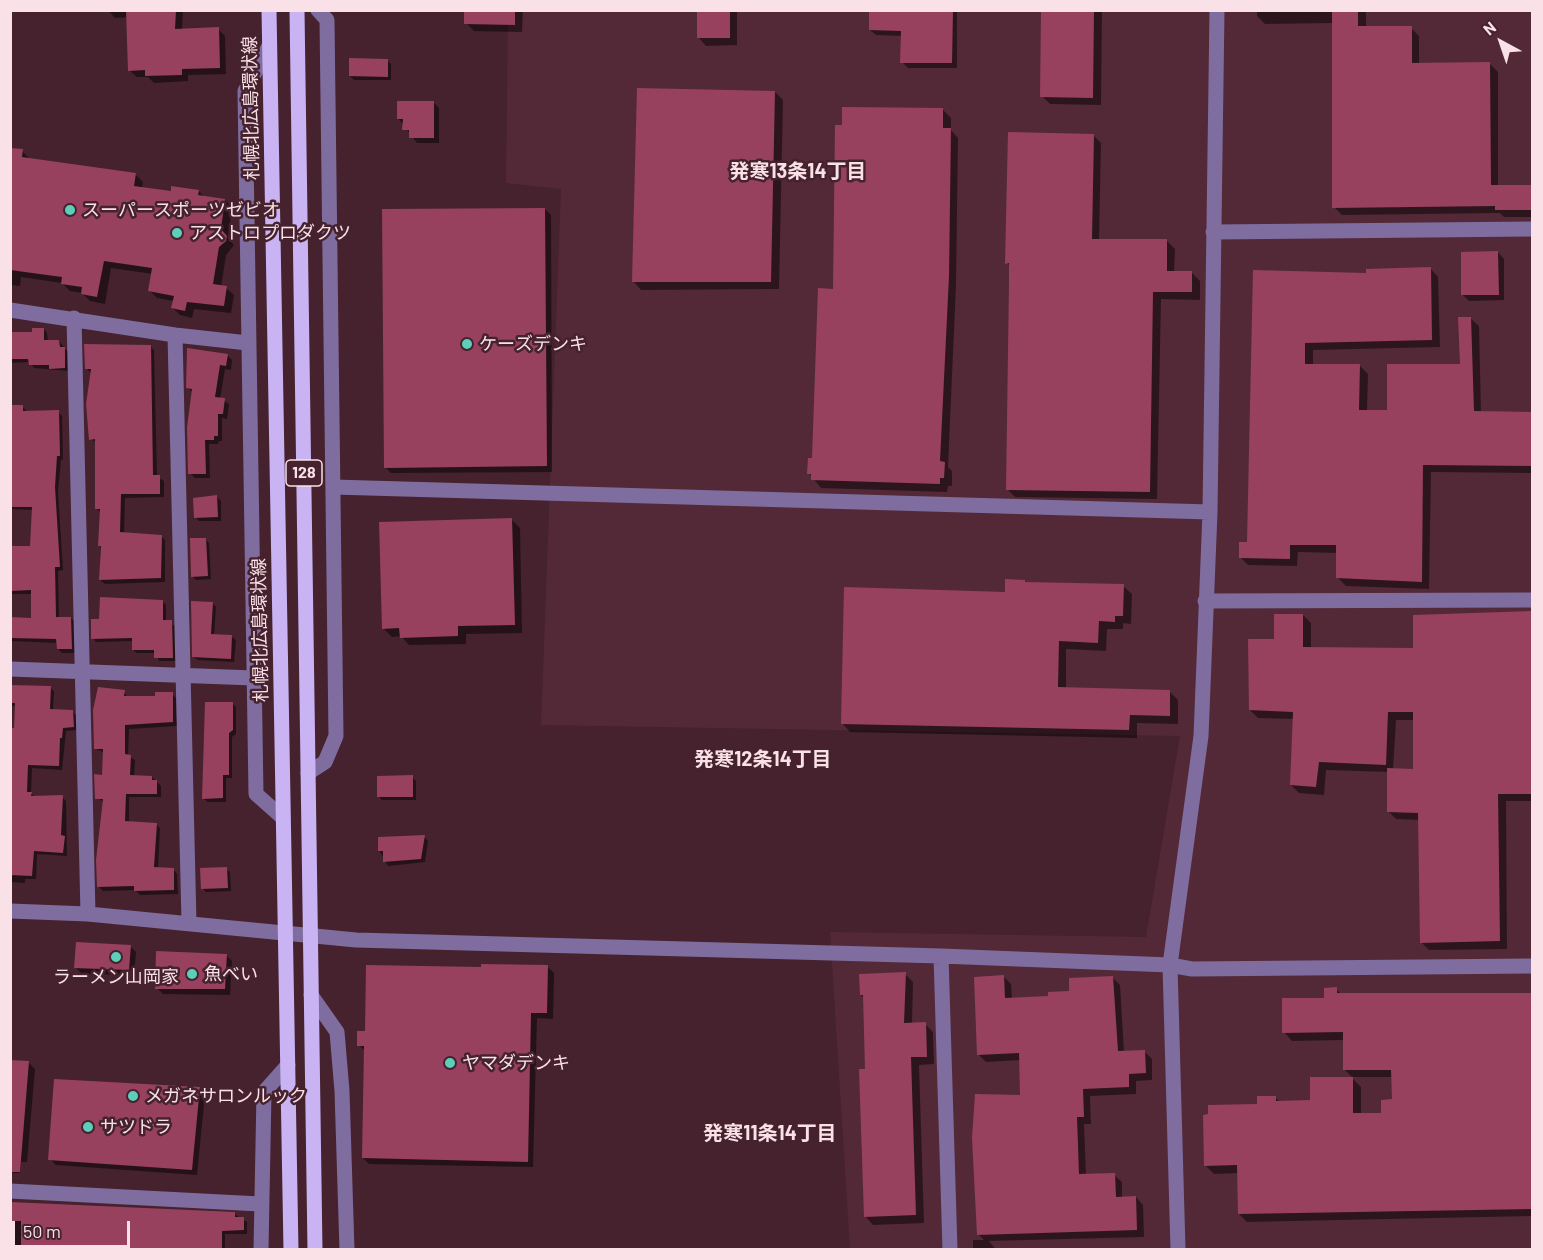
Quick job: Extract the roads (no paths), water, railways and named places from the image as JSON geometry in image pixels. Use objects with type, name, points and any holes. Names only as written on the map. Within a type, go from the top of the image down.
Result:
[{"type":"main road","name":"札幌北広島環状線","points":[[268,10],[291,1250]]},
{"type":"main road","name":"128","points":[[297,10],[315,1250]]},
{"type":"street","points":[[308,773],[325,762],[336,736],[327,20],[318,10]]},
{"type":"street","points":[[1178,1250],[1170,965],[1201,741],[1210,512],[1217,10]]},
{"type":"street","points":[[269,46],[245,91],[256,794],[283,818]]},
{"type":"street","points":[[1213,232],[1533,229]]},
{"type":"street","points":[[10,310],[175,335],[248,343]]},
{"type":"street","points":[[74,318],[88,914]]},
{"type":"street","points":[[175,335],[189,923]]},
{"type":"street","points":[[333,487],[1210,512]]},
{"type":"street","points":[[1205,601],[1533,600]]},
{"type":"street","points":[[10,669],[254,678]]},
{"type":"street","points":[[10,911],[88,914],[356,940],[940,956],[1170,965],[1192,969],[1533,966]]},
{"type":"street","points":[[940,956],[950,1250]]},
{"type":"street","points":[[311,995],[337,1032],[342,1091],[347,1250]]},
{"type":"street","points":[[261,1250],[260,1204],[264,1092],[288,1065]]},
{"type":"street","points":[[10,1191],[260,1204]]},
{"type":"place","name":"スーパースポーツゼビオ","points":[[70,210]]},
{"type":"place","name":"アストロプロダクツ","points":[[177,233]]},
{"type":"place","name":"ケーズデンキ","points":[[467,344]]},
{"type":"place","name":"ラーメン山岡家","points":[[116,957]]},
{"type":"place","name":"魚べい","points":[[192,974]]},
{"type":"place","name":"ヤマダデンキ","points":[[450,1063]]},
{"type":"place","name":"メガネサロンルック","points":[[133,1096]]},
{"type":"place","name":"サツドラ","points":[[88,1127]]},
{"type":"district","name":"発寒13条14丁目","points":[[798,171]]},
{"type":"district","name":"発寒12条14丁目","points":[[763,759]]},
{"type":"district","name":"発寒11条14丁目","points":[[770,1133]]}]
